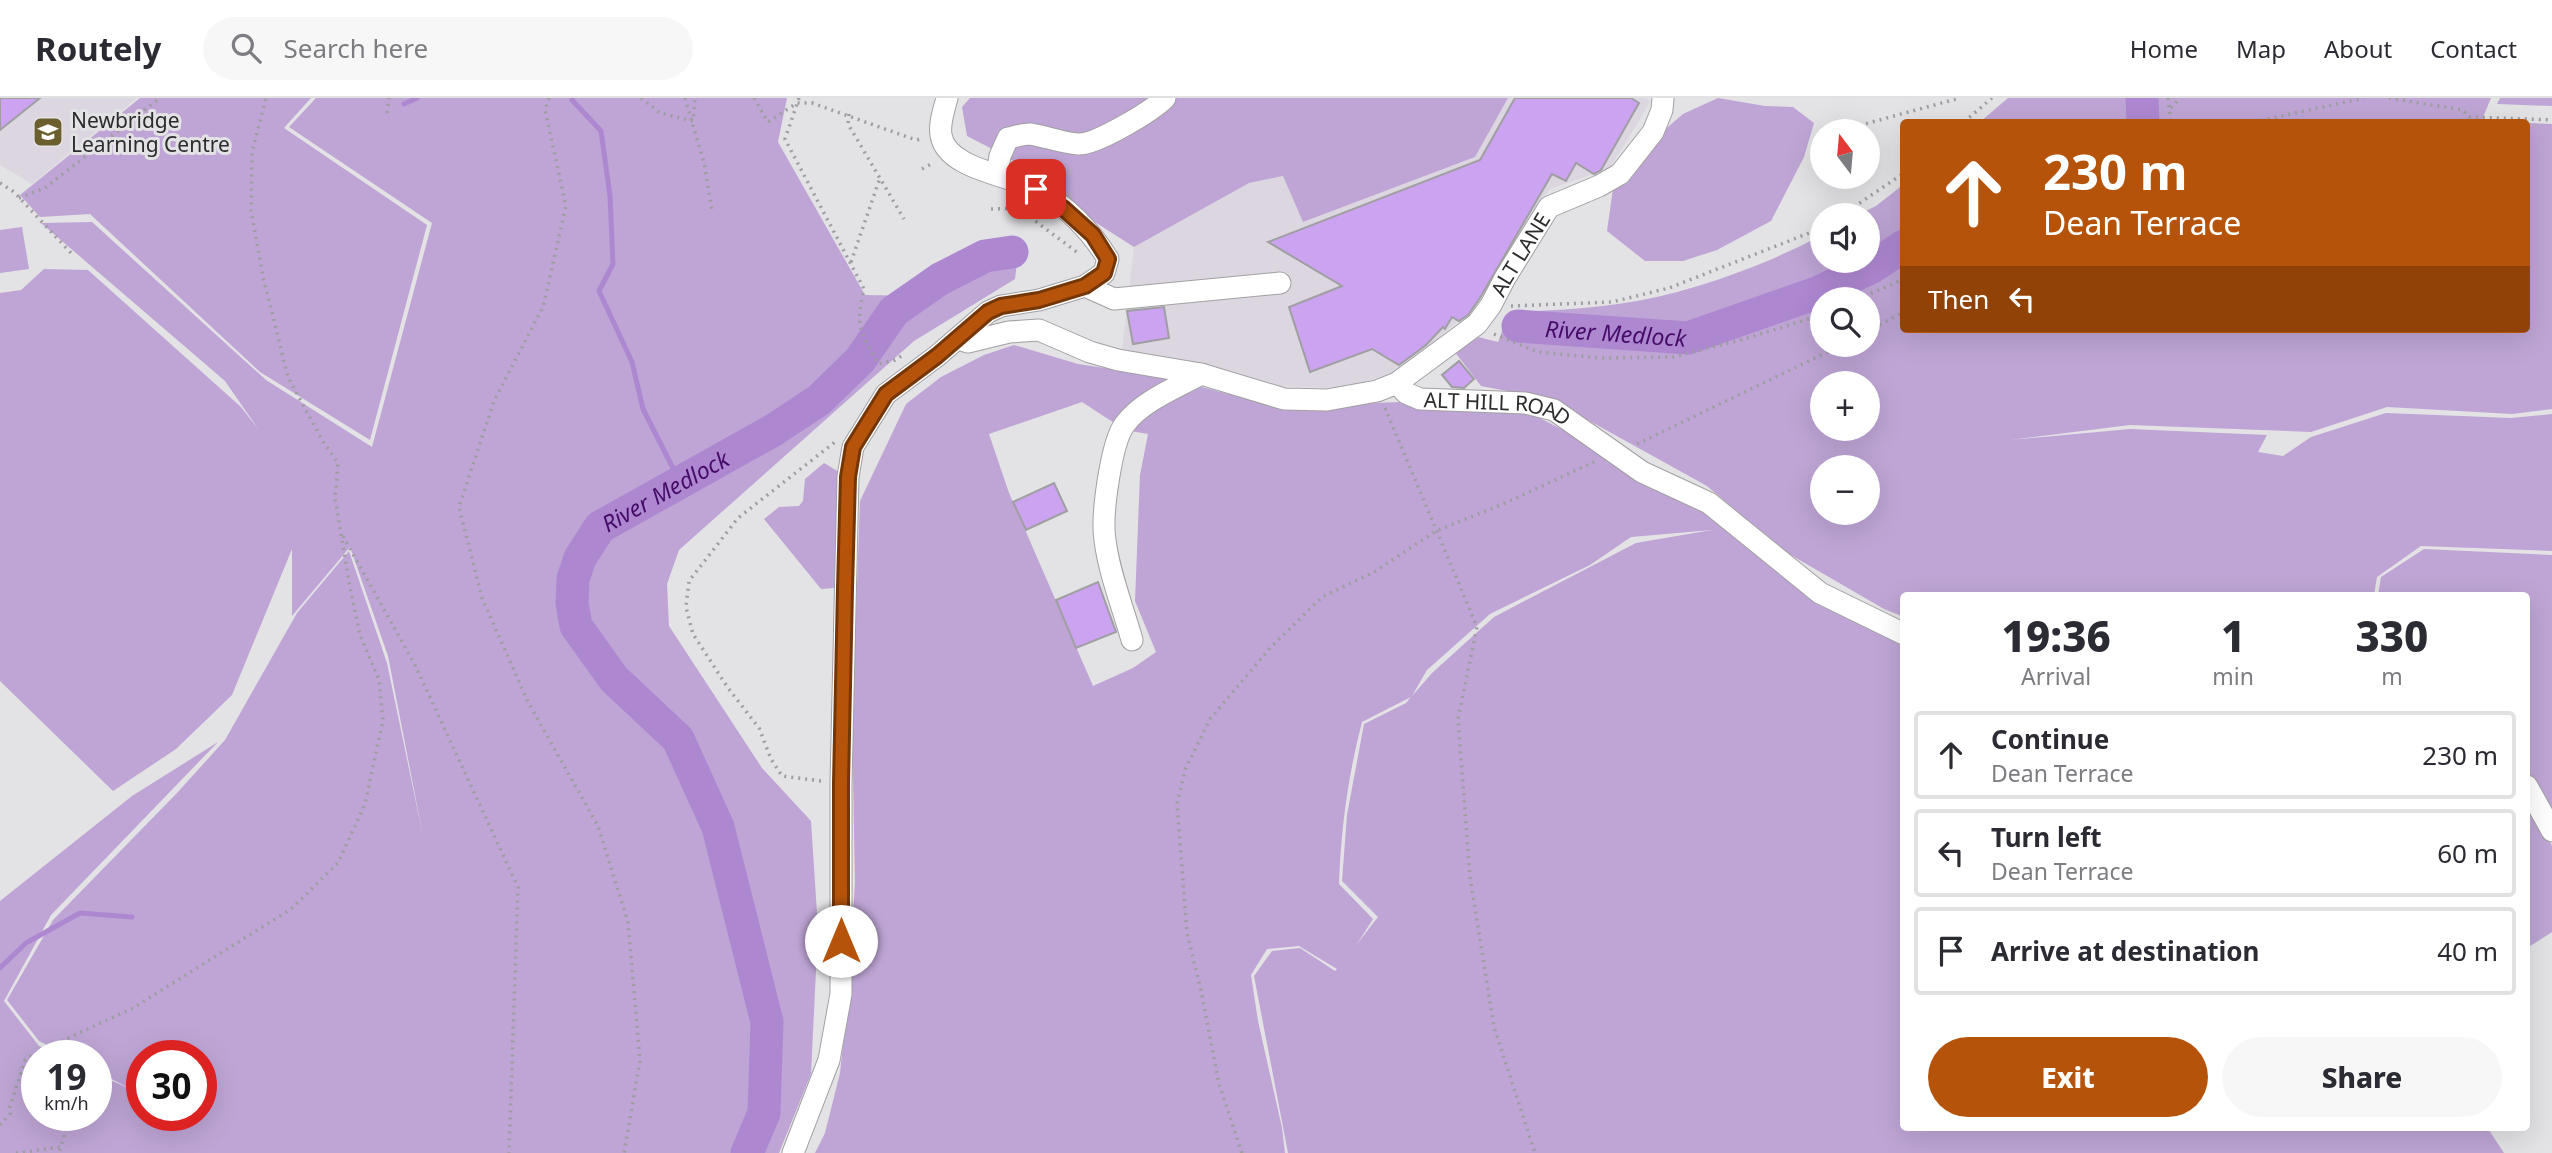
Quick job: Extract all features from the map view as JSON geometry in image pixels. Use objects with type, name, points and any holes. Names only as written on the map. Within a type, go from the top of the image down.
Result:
[{"type":"street","points":[[793,1153],[829,1060],[841,994],[841,783],[848,477],[853,447],[886,394],[958,339],[988,312],[1001,306],[1039,300],[1085,286],[1104,273],[1108,259],[1093,235],[1063,208],[1036,189],[969,165],[951,154],[941,135],[947,98]]},
{"type":"street","points":[[997,174],[1000,156],[1008,138],[1029,134],[1082,144],[1119,128],[1165,98]]},
{"type":"street","name":"ALT LANE","points":[[1397,383],[1477,324],[1549,206],[1600,186],[1620,174],[1653,132],[1662,110],[1663,98]]},
{"type":"street","points":[[1085,286],[1114,299],[1280,284]]},
{"type":"street","name":"ALT HILL ROAD","points":[[958,339],[968,342],[1009,332],[1039,330],[1090,352],[1118,360],[1201,374],[1284,399],[1327,400],[1377,391],[1397,383],[1406,393],[1420,399],[1525,403],[1554,410],[1642,472],[1709,503],[1820,593],[1900,632]]},
{"type":"street","points":[[1132,640],[1104,539],[1109,471],[1122,427],[1154,400],[1201,374]]},
{"type":"street","points":[[2530,791],[2552,831]]},
{"type":"path","points":[[19,198],[45,188],[160,98]]},
{"type":"path","points":[[0,1125],[10,1114],[25,1060],[134,1008],[291,909],[338,863],[365,804],[383,720],[379,680],[360,635],[335,498],[338,463],[288,377],[263,277],[251,210],[252,152],[266,98]]},
{"type":"path","points":[[387,113],[389,98]]},
{"type":"path","points":[[550,98],[545,110],[566,206],[543,307],[494,401],[459,507],[482,598],[528,702],[598,826],[628,922],[640,1061],[624,1153]]},
{"type":"path","points":[[641,98],[660,113],[693,121]]},
{"type":"path","points":[[685,98],[704,163],[712,210]]},
{"type":"path","points":[[693,121],[695,98]]},
{"type":"path","points":[[754,98],[768,122],[798,100],[849,114],[916,140],[941,135]]},
{"type":"path","points":[[1880,120],[1960,98]]},
{"type":"path","points":[[1968,119],[1992,98]]},
{"type":"path","points":[[2168,98],[2171,119]]},
{"type":"path","points":[[2171,108],[2180,98]]},
{"type":"path","points":[[2268,119],[2364,98]]},
{"type":"path","points":[[2389,98],[2463,110],[2469,117],[2524,119]]},
{"type":"path","points":[[798,100],[785,139],[864,289],[859,309],[859,328],[878,364]]},
{"type":"path","points":[[849,114],[848,124],[904,219]]},
{"type":"path","points":[[2530,119],[2552,120]]},
{"type":"path","points":[[1860,203],[1900,176]]},
{"type":"path","points":[[851,264],[880,178]]},
{"type":"path","points":[[0,183],[19,198],[71,253]]},
{"type":"path","points":[[991,209],[1018,208],[1078,253],[1089,270],[1085,286]]},
{"type":"path","points":[[1491,305],[1529,307],[1612,302],[1669,288],[1810,233]]},
{"type":"path","points":[[1880,289],[1900,281]]},
{"type":"path","points":[[1880,324],[1900,314]]},
{"type":"path","points":[[1477,324],[1500,337],[1538,352],[1601,358],[1673,358],[1810,319]]},
{"type":"path","points":[[1242,1153],[1219,1084],[1187,933],[1177,804],[1185,770],[1210,719],[1271,647],[1322,597],[1374,572],[1436,531],[1614,454],[1817,357]]},
{"type":"path","points":[[1391,420],[1477,627],[1458,719],[1470,877],[1494,1027],[1535,1153]]},
{"type":"path","points":[[839,438],[738,518],[689,581],[686,607],[693,634],[728,688],[759,728],[771,759],[782,775],[841,783]]},
{"type":"path","points":[[341,531],[415,665],[518,887],[509,1153]]},
{"type":"path","points":[[59,1153],[64,1136],[63,1131]]},
{"type":"path","points":[[19,1152],[61,1147]]},
{"type":"shaded area","name":"Newbridge Learning Centre","points":[[0,98],[137,98],[32,184],[0,165]]},
{"type":"shaded area","points":[[140,98],[311,98],[284,128],[427,225],[370,440],[260,372],[90,214],[40,217],[20,195]]},
{"type":"shaded area","points":[[316,98],[787,98],[778,142],[865,295],[923,296],[1020,240],[1015,279],[914,341],[679,550],[667,584],[669,626],[762,768],[811,821],[818,929],[811,1074],[779,1153],[0,1153],[0,901],[132,796],[218,742],[51,915],[4,1001],[34,1040],[21,1040],[21,1131],[112,1131],[112,1081],[126,1087],[126,1131],[217,1131],[217,1040],[126,1040],[126,1086],[112,1079],[112,1040],[38,1040],[7,1000],[53,920],[225,740],[297,613],[349,551],[387,663],[423,836],[388,656],[350,547],[292,616],[292,549],[232,695],[176,749],[113,791],[0,681],[0,293],[21,290],[44,269],[88,270],[241,407],[259,430],[225,381],[41,223],[92,222],[266,380],[372,447],[432,223],[289,127]]},
{"type":"shaded area","points":[[970,98],[1508,98],[1475,157],[1303,222],[1283,176],[1249,183],[1134,247],[1087,217],[1036,175],[967,136],[962,107]]},
{"type":"shaded area","points":[[1508,98],[1645,98],[1651,101],[1610,168],[1550,189],[1470,314],[1453,325],[1404,369],[1344,388],[1269,386],[1122,350],[1134,247],[1249,183],[1283,176],[1303,222],[1475,157]]},
{"type":"shaded area","points":[[1718,98],[1765,106],[1793,107],[1810,120],[1810,137],[1804,157],[1771,221],[1717,250],[1683,261],[1645,261],[1607,231],[1613,189],[1655,138],[1683,114]]},
{"type":"shaded area","points":[[2008,98],[2491,98],[2482,119],[1984,119]]},
{"type":"shaded area","points":[[2500,98],[2552,98],[2552,106],[2497,104]]},
{"type":"shaded area","points":[[2530,123],[2552,124],[2552,409],[2512,414],[2387,407],[2311,432],[2130,425],[2010,440],[2130,429],[2267,435],[2258,452],[2283,456],[2311,437],[2386,413],[2511,418],[2552,414],[2552,551],[2421,546],[2377,577],[2374,592],[1900,592],[1900,615],[1884,609],[1784,551],[1707,486],[1550,399],[1481,386],[1454,351],[1474,336],[1498,342],[1509,313],[1585,308],[1655,297],[1704,284],[1810,241],[1810,273],[1880,273],[1880,203],[1900,187],[1900,333],[2530,333]]},
{"type":"shaded area","points":[[22,227],[29,269],[0,273],[0,230]]},
{"type":"shaded area","points":[[1014,345],[1078,364],[1164,377],[1273,406],[1330,409],[1369,403],[1404,402],[1526,411],[1701,507],[1900,640],[1900,1131],[2490,1131],[2504,1153],[1288,1153],[1254,976],[1272,951],[1300,948],[1335,971],[1337,969],[1299,946],[1267,949],[1251,975],[1285,1153],[815,1153],[825,1133],[840,1073],[848,997],[855,882],[852,727],[860,501],[906,404],[941,377],[984,355]],"holes":[[[1082,402],[1125,430],[1148,434],[1140,475],[1135,601],[1156,652],[1133,668],[1093,686],[1009,493],[989,434]],[[1712,530],[1636,543],[1494,617],[1432,673],[1412,696],[1427,670],[1490,614],[1590,565],[1631,537]],[[1411,697],[1406,703],[1364,724],[1347,815],[1342,881],[1378,917],[1357,944],[1373,919],[1339,884],[1341,843],[1353,762],[1362,722]]]},
{"type":"shaded area","points":[[824,463],[839,472],[834,588],[821,589],[764,519],[779,507],[799,506],[803,501],[805,479]]},
{"type":"shaded area","points":[[2424,549],[2552,555],[2552,818],[2530,778],[2530,592],[2378,592],[2381,577]]},
{"type":"shaded area","points":[[2530,801],[2552,846],[2552,932],[2530,946]]},
{"type":"building","points":[[0,98],[40,98],[0,130]]},
{"type":"building","points":[[1515,98],[1631,98],[1639,103],[1601,170],[1594,174],[1576,163],[1566,181],[1552,174],[1468,315],[1459,321],[1452,317],[1445,329],[1443,327],[1426,345],[1399,365],[1372,349],[1310,372],[1289,307],[1342,286],[1268,242],[1480,160]]},
{"type":"building","points":[[1164,307],[1169,338],[1133,344],[1127,311]]},
{"type":"building","points":[[1459,361],[1474,379],[1464,388],[1452,387],[1442,375]]},
{"type":"building","points":[[1054,483],[1067,511],[1026,530],[1013,502]]},
{"type":"building","points":[[1098,582],[1116,632],[1076,648],[1056,600]]},
{"type":"waterway","points":[[404,104],[417,98]]},
{"type":"waterway","points":[[572,98],[601,131],[610,196],[613,264],[599,291],[632,362],[643,409],[680,482]]},
{"type":"waterway","name":"River Medlock","points":[[2142,98],[2143,119]]},
{"type":"waterway","name":"River Medlock","points":[[1518,326],[1688,338],[1819,292],[1872,267],[1900,249]]},
{"type":"waterway","name":"River Medlock","points":[[747,1153],[764,1113],[767,1022],[718,827],[678,739],[614,679],[576,626],[572,603],[573,579],[580,558],[600,527],[772,431],[819,400],[860,360],[894,311],[940,279],[985,256],[1012,252]]},
{"type":"waterway","points":[[0,968],[26,943],[80,913],[132,917]]},
{"type":"place","name":"Newbridge Learning Centre","points":[[48,132]]},
{"type":"route","points":[[841,941],[845,588],[848,477],[853,447],[886,394],[937,356],[988,312],[1001,306],[1039,300],[1085,286],[1104,273],[1108,259],[1093,235],[1063,208],[1036,189]]}]
